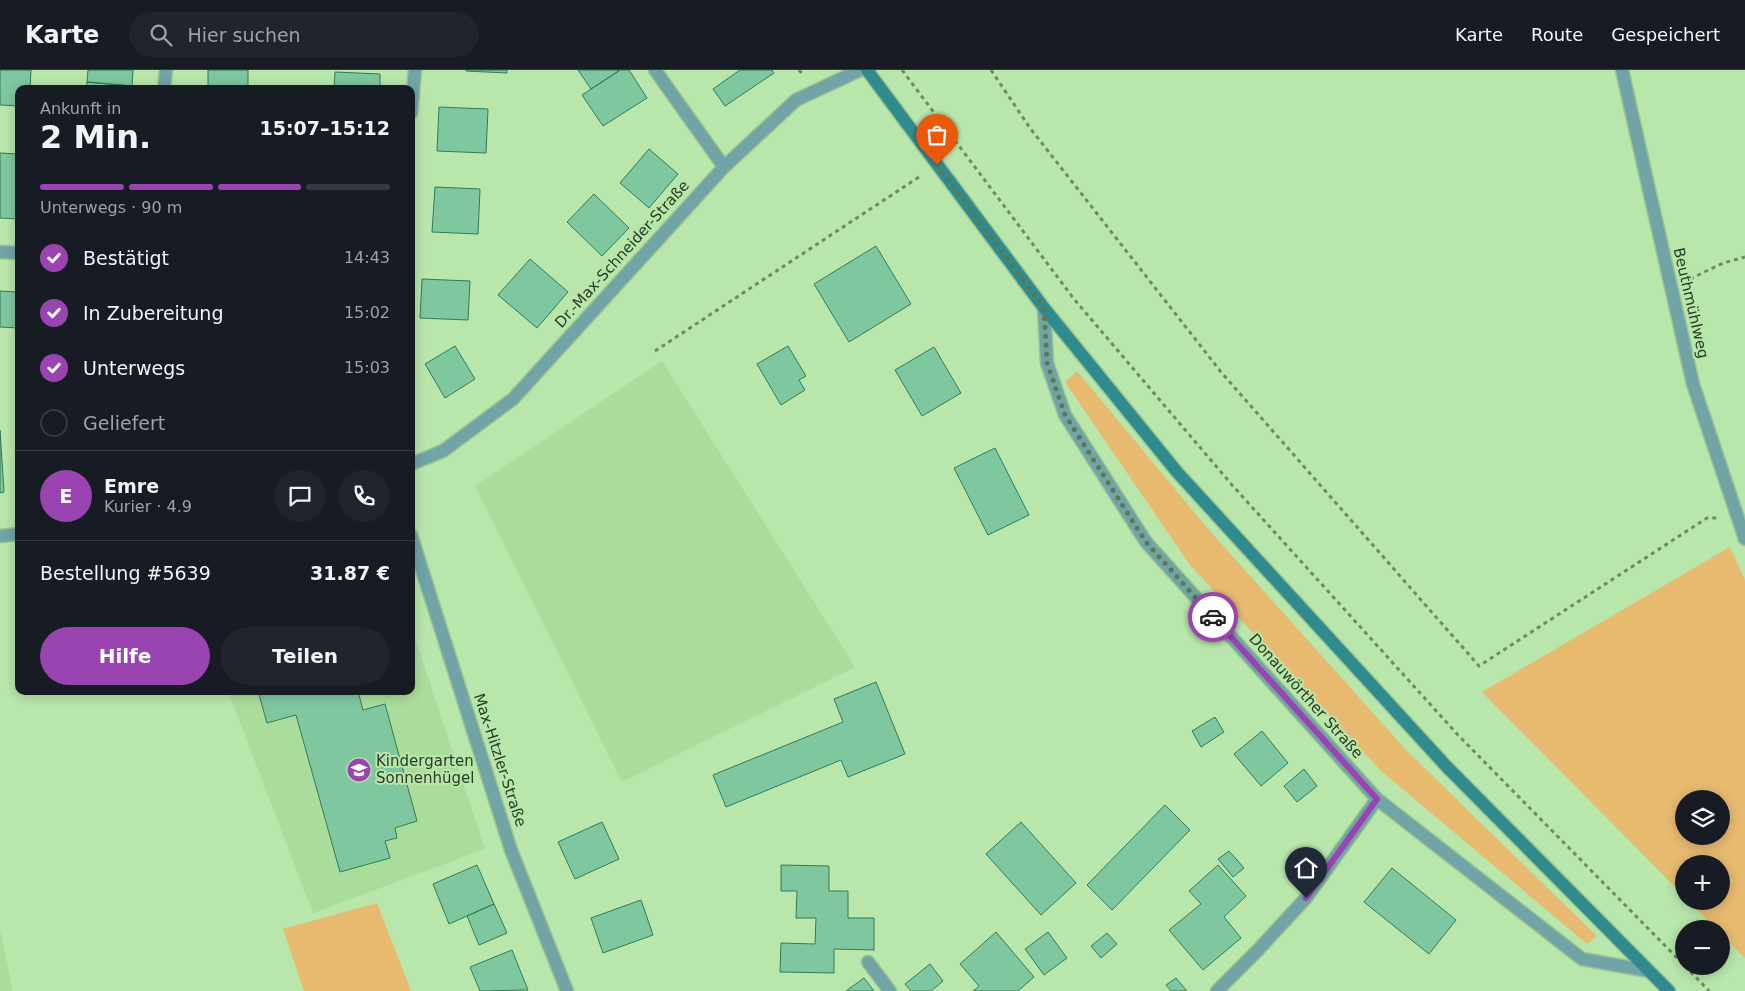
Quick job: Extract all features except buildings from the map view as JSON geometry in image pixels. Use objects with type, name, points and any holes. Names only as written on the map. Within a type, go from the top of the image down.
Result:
[{"type":"main road","points":[[867,70],[1044,308],[1177,472],[1447,767],[1669,991]]},
{"type":"street","points":[[164,85],[166,70]]},
{"type":"street","points":[[414,85],[415,70]]},
{"type":"street","points":[[655,70],[724,167]]},
{"type":"street","name":"Dr.-Max-Schneider-Straße","points":[[415,462],[443,451],[513,398],[724,167],[796,100],[860,70]]},
{"type":"street","name":"Beuthmühlweg","points":[[1622,70],[1693,384],[1745,539]]},
{"type":"street","points":[[0,252],[15,253]]},
{"type":"street","name":"Donauwörther Straße","points":[[1044,308],[1047,363],[1065,415],[1146,542],[1377,799],[1582,959],[1649,971]]},
{"type":"street","points":[[0,536],[15,534]]},
{"type":"street","name":"Max-Hitzler-Straße","points":[[415,548],[511,850],[567,991]]},
{"type":"street","points":[[1217,991],[1306,898],[1377,799]]},
{"type":"street","points":[[868,962],[890,991]]},
{"type":"path","points":[[902,70],[1074,300],[1232,485],[1458,735],[1675,957]]},
{"type":"path","points":[[991,70],[1030,128],[1221,372],[1479,666],[1707,518],[1738,517]]},
{"type":"path","points":[[655,351],[937,165]]},
{"type":"path","points":[[1671,288],[1723,263],[1745,257]]},
{"type":"path","points":[[1693,975],[1709,991]]},
{"type":"shaded area","points":[[662,361],[855,667],[622,782],[475,486]]},
{"type":"shaded area","points":[[1077,371],[1209,530],[1408,752],[1597,936],[1587,944],[1380,770],[1190,565],[1065,382]]},
{"type":"shaded area","points":[[1730,547],[1745,580],[1745,958],[1730,943],[1730,920],[1707,920],[1698,910],[1730,910],[1730,855],[1675,855],[1675,887],[1482,692]]},
{"type":"shaded area","name":"Kindergarten Sonnenhügel","points":[[415,638],[485,849],[313,913],[230,695],[415,695]]},
{"type":"shaded area","points":[[377,903],[411,991],[304,991],[283,929]]},
{"type":"shaded area","points":[[0,930],[13,991],[0,991]]},
{"type":"way so far","points":[[937,165],[1044,308],[1047,363],[1065,415],[1146,542],[1213,617]]},
{"type":"place","name":"Kindergarten Sonnenhügel","points":[[359,770]]},
{"type":"route","points":[[1213,617],[1377,799],[1306,898]]}]
